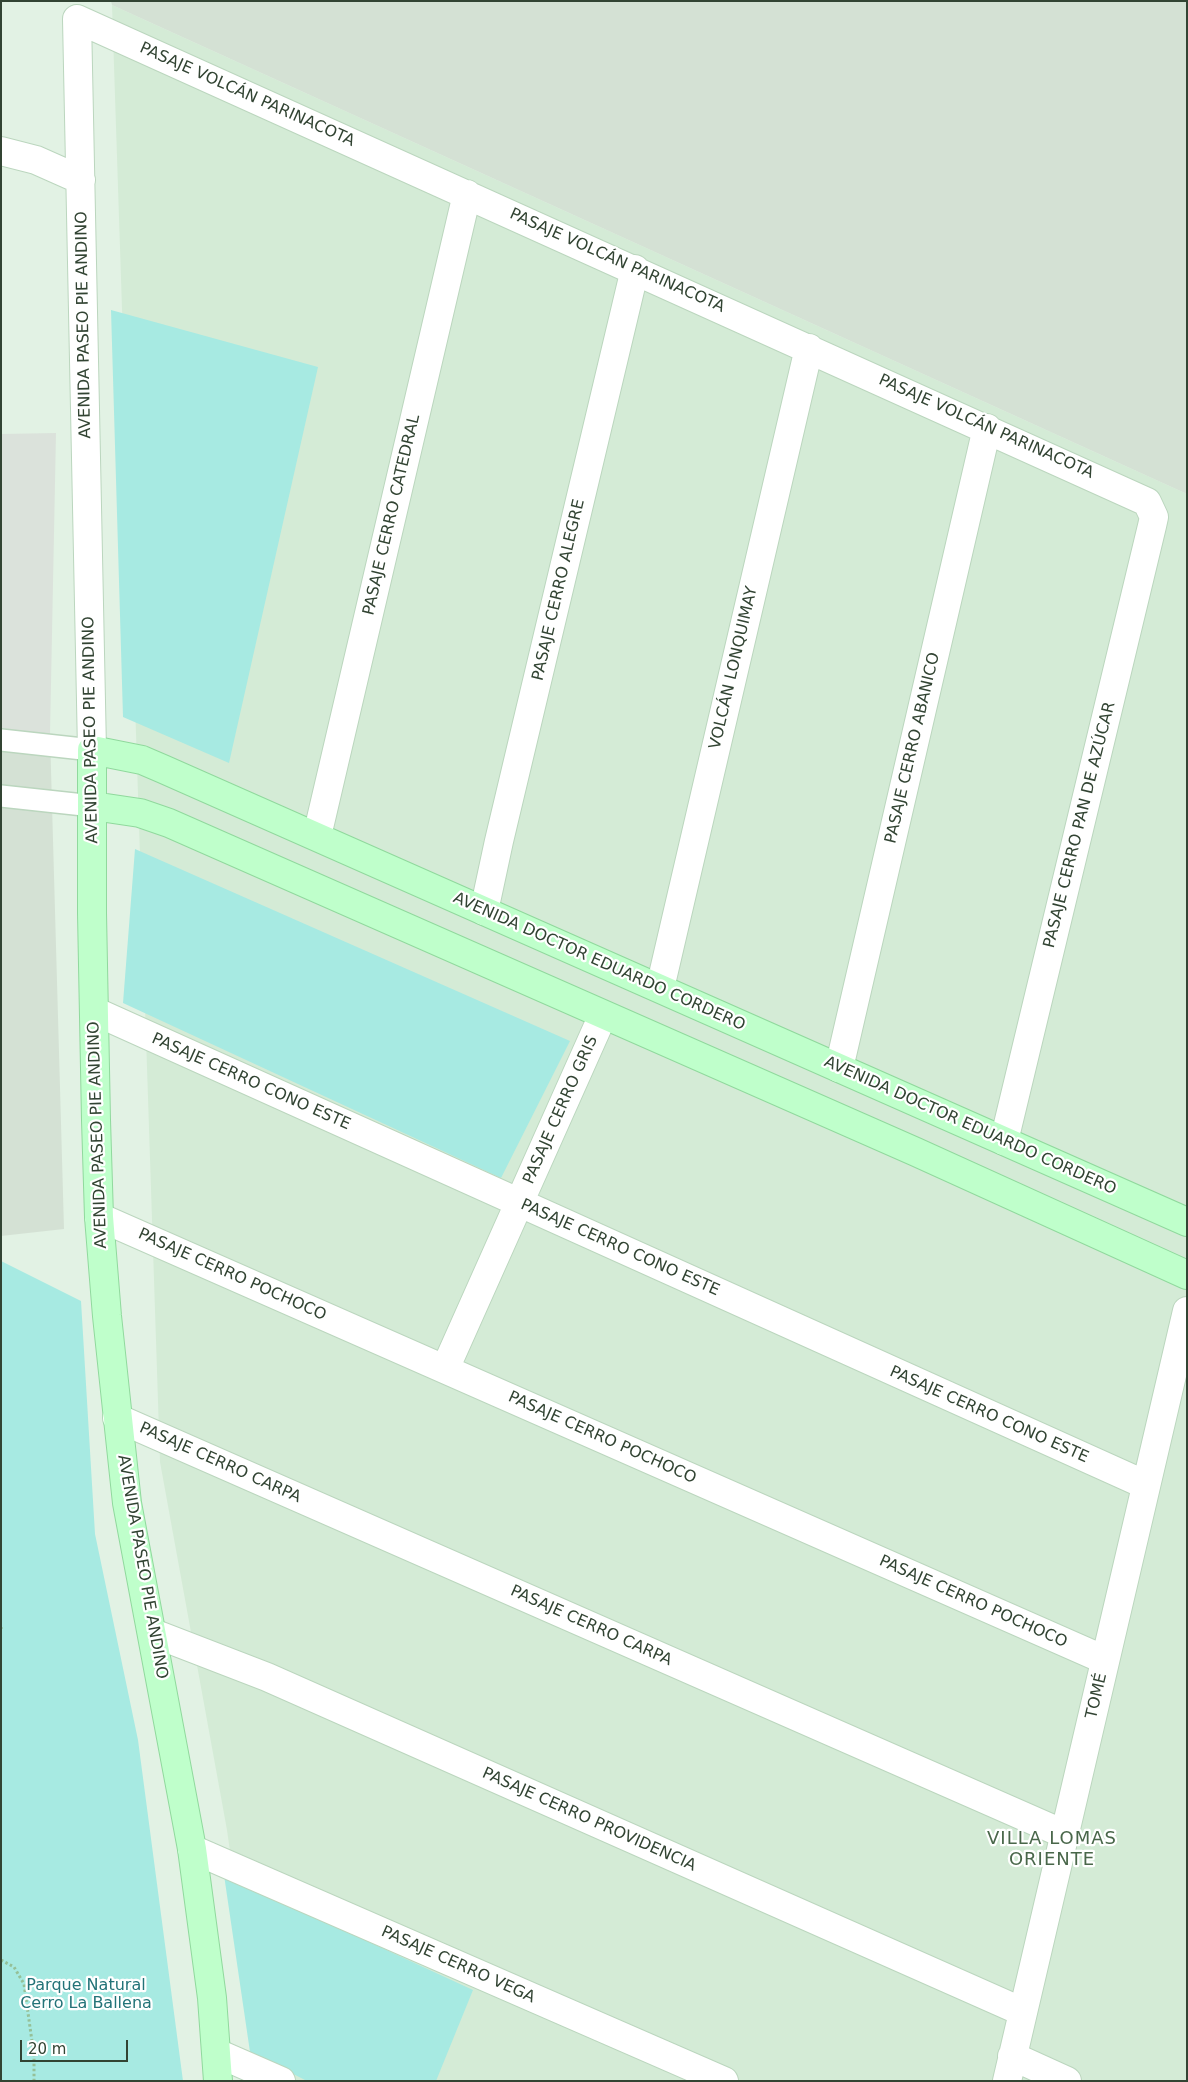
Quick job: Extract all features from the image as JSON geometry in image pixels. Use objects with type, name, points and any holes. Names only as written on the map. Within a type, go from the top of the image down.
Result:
[{"type":"street","name":"AVENIDA PASEO PIE ANDINO","points":[[77,19],[93,806],[92,913],[100,1217],[117,1418],[128,1503],[192,1849],[212,1998],[218,2053],[218,2081]]},
{"type":"street","name":"PASAJE VOLCÁN PARINACOTA","points":[[77,19],[1140,497],[1152,509]]},
{"type":"street","points":[[1,151],[36,160],[81,180]]},
{"type":"street","name":"PASAJE CERRO CATEDRAL","points":[[317,836],[467,194]]},
{"type":"street","name":"PASAJE CERRO ALEGRE","points":[[484,911],[635,269]]},
{"type":"street","name":"VOLCÁN LONQUIMAY","points":[[660,988],[809,348]]},
{"type":"street","name":"PASAJE CERRO ABANICO","points":[[839,1068],[987,428]]},
{"type":"street","name":"PASAJE CERRO PAN DE AZÚCAR","points":[[1004,1141],[1152,526],[1154,517],[1152,509]]},
{"type":"street","name":"AVENIDA DOCTOR EDUARDO CORDERO","points":[[92,750],[142,760],[1187,1222]]},
{"type":"street","points":[[93,806],[140,813],[169,823],[916,1152],[1187,1275]]},
{"type":"street","name":"PASAJE CERRO CONO ESTE","points":[[94,1011],[1146,1485]]},
{"type":"street","name":"PASAJE CERRO GRIS","points":[[445,1369],[604,1014]]},
{"type":"street","name":"PASAJE CERRO POCHOCO","points":[[100,1217],[1105,1660]]},
{"type":"street","name":"TOMÉ","points":[[1009,2068],[1187,1310]]},
{"type":"street","name":"PASAJE CERRO CARPA","points":[[117,1418],[1064,1834]]},
{"type":"street","name":"PASAJE CERRO PROVIDENCIA","points":[[153,1633],[267,1676],[1023,2012]]},
{"type":"street","name":"PASAJE CERRO VEGA","points":[[192,1849],[724,2081]]},
{"type":"street","points":[[218,2053],[281,2081]]},
{"type":"street","points":[[1009,2068],[1067,2081]]},
{"type":"lane","name":"AVENIDA DOCTOR EDUARDO CORDERO","points":[[1,740],[92,750]]},
{"type":"lane","points":[[1,796],[93,806]]},
{"type":"path","points":[[1,1960],[14,1967],[24,1984],[34,2056],[34,2081]]},
{"type":"shaded area","points":[[111,1],[1187,1],[1187,494],[112,5]]},
{"type":"shaded area","points":[[112,5],[1187,494],[1187,2081],[259,2081],[261,2068],[227,1830],[160,1462]]},
{"type":"shaded area","points":[[56,433],[50,734],[1,729],[1,434]]},
{"type":"shaded area","points":[[1,729],[50,734],[64,1229],[1,1236]]},
{"type":"green space","points":[[111,310],[318,367],[229,763],[123,717]]},
{"type":"green space","points":[[135,849],[570,1041],[501,1178],[123,1003]]},
{"type":"green space","name":"Parque Natural Cerro La Ballena","points":[[1,1261],[81,1301],[95,1534],[138,1740],[183,2081],[1,2081]]},
{"type":"green space","points":[[224,1875],[473,1990],[436,2081],[307,2081],[250,2052]]},
{"type":"district","name":"VILLA LOMAS ORIENTE","points":[[1052,1849]]}]
